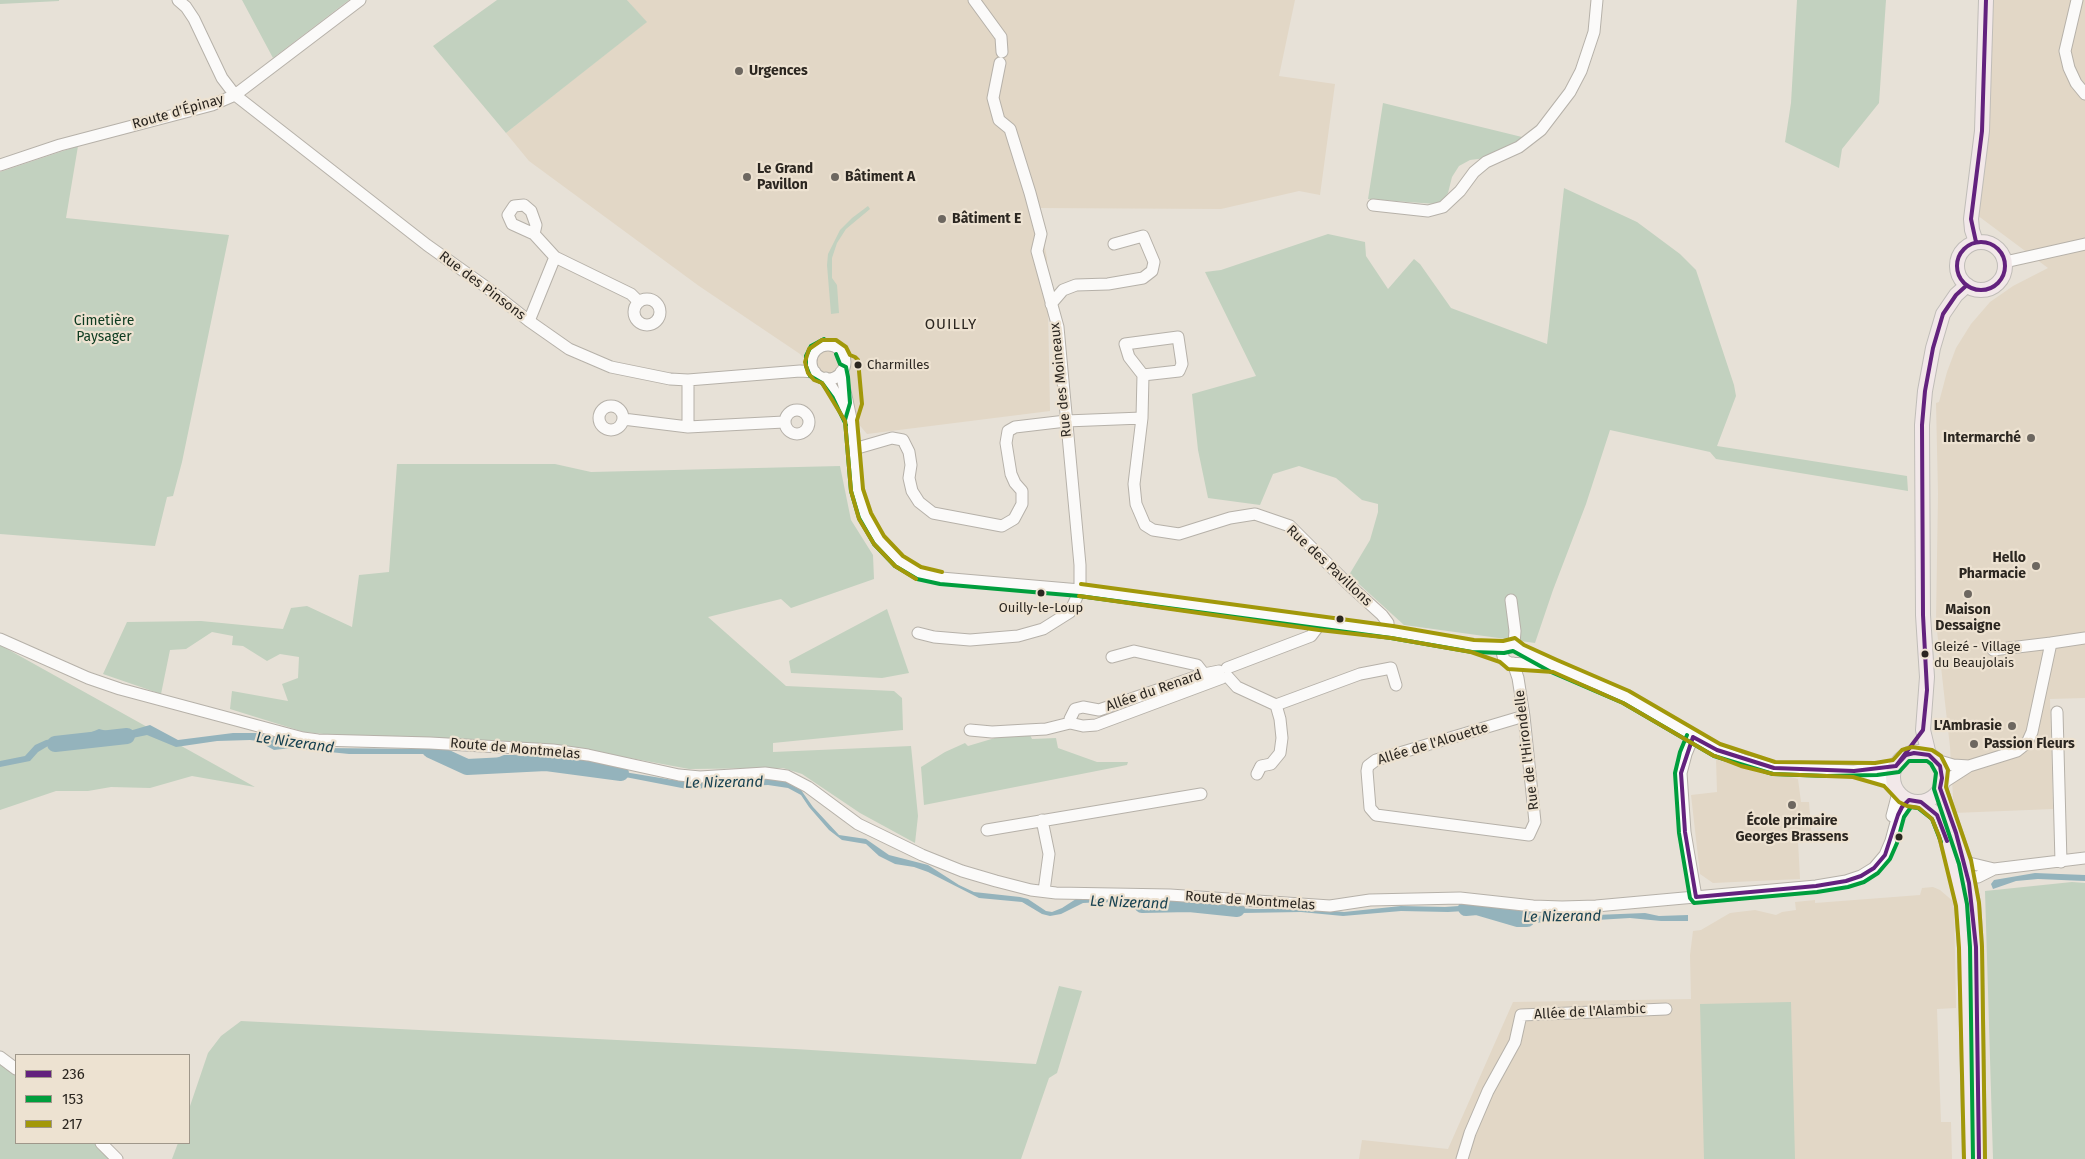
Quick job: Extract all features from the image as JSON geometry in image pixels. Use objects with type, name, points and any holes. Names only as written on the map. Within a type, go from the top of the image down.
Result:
[{"type":"main road","points":[[1976,242],[1971,219],[1982,131],[1986,0]]},
{"type":"main road","points":[[1976,242],[1989,242],[2001,251],[2006,262],[2004,275],[1997,285],[1987,290],[1976,290],[1966,285],[1960,279],[1957,269],[1960,252],[1976,242]]},
{"type":"main road","points":[[1966,285],[1956,295],[1943,314],[1933,348],[1925,391],[1922,425],[1923,615],[1927,677],[1923,730],[1932,758],[1942,772],[1941,786],[1965,862],[1970,1159]]},
{"type":"main road","points":[[1923,730],[1893,772],[1906,795],[1937,815],[1964,886],[1976,946],[1980,1159]]},
{"type":"main road","points":[[1906,755],[1922,753],[1932,758]]},
{"type":"main road","points":[[1906,795],[1932,797],[1941,786]]},
{"type":"street","name":"Rue des Pinsons","points":[[178,0],[186,7],[194,19],[222,78],[235,95],[400,224],[569,349],[611,367],[650,377],[688,380],[768,373],[813,366]]},
{"type":"street","name":"Route d'Épinay","points":[[0,165],[60,145],[212,105],[235,95],[360,0]]},
{"type":"street","name":"Rue des Moineaux","points":[[974,0],[1000,37],[1001,58],[993,98],[1000,120],[1010,129],[1030,193],[1041,234],[1037,251],[1058,326],[1080,565],[1080,590]]},
{"type":"street","points":[[1373,205],[1428,211],[1443,207],[1460,191],[1474,172],[1486,162],[1519,147],[1541,130],[1570,92],[1581,71],[1594,32],[1597,0]]},
{"type":"street","points":[[2076,0],[2066,51],[2072,76],[2085,94]]},
{"type":"street","points":[[534,234],[555,257],[631,294],[639,302]]},
{"type":"street","points":[[1051,304],[1063,290],[1076,285],[1108,284],[1143,278],[1152,271],[1154,262],[1143,236],[1114,244]]},
{"type":"street","points":[[2006,262],[2085,244]]},
{"type":"street","points":[[529,321],[555,257]]},
{"type":"street","points":[[1178,337],[1182,364],[1179,371],[1143,374],[1129,357],[1125,344],[1178,337]]},
{"type":"street","points":[[826,378],[837,376],[844,364],[844,356],[838,348],[833,346],[820,347],[814,353],[813,366],[826,378],[851,420]]},
{"type":"street","points":[[841,372],[851,420],[857,490],[865,516],[879,540],[899,561],[919,573],[941,578],[1080,590],[1510,650],[1554,666],[1626,697],[1717,750],[1774,768],[1854,771],[1896,766]]},
{"type":"street","name":"Rue des Pavillons","points":[[1143,374],[1142,418],[1134,484],[1136,504],[1144,524],[1152,530],[1179,534],[1230,518],[1255,514],[1290,526],[1382,615],[1388,623],[1388,632]]},
{"type":"street","points":[[688,380],[688,427]]},
{"type":"street","points":[[854,448],[892,438],[903,440],[909,452],[911,484],[919,502],[933,512],[1002,526],[1014,519],[1022,504],[1022,492],[1011,474],[1006,443],[1008,431],[1015,427],[1066,421],[1142,418]]},
{"type":"street","points":[[623,419],[688,427],[784,422]]},
{"type":"street","points":[[918,633],[934,637],[970,640],[1018,636],[1043,629],[1070,612],[1080,590]]},
{"type":"street","points":[[1511,600],[1515,631],[1507,662],[1554,666]]},
{"type":"street","name":"Allée du Renard","points":[[970,730],[992,732],[1046,729],[1070,723],[1084,726],[1096,725],[1224,674],[1311,636],[1320,624]]},
{"type":"street","points":[[1993,650],[2085,638]]},
{"type":"street","name":"Route de Montmelas","points":[[0,639],[88,678],[120,689],[303,738],[318,740],[430,742],[553,750],[689,776],[765,773],[787,776],[808,787],[858,824],[907,849],[962,871],[1031,890],[1170,895],[1330,906],[1370,900],[1460,898],[1533,906],[1562,907],[1816,886],[1846,881],[1861,876],[1874,868],[1885,855],[1906,795]]},
{"type":"street","points":[[1941,786],[1970,766],[2017,751],[2027,743],[2032,732],[2051,643]]},
{"type":"street","points":[[1112,657],[1134,651],[1197,665],[1204,674]]},
{"type":"street","name":"Rue de l'Hirondelle","points":[[1515,663],[1524,716],[1535,822],[1529,835]]},
{"type":"street","points":[[1224,674],[1237,687],[1276,705],[1360,674],[1390,666],[1396,685]]},
{"type":"street","name":"Allée du Renard","points":[[1070,723],[1075,709],[1083,707],[1099,710],[1204,674],[1224,674]]},
{"type":"street","points":[[1257,774],[1261,766],[1271,764],[1280,753],[1282,738],[1276,705]]},
{"type":"street","points":[[2057,712],[2060,862]]},
{"type":"street","name":"Allée de l'Alouette","points":[[1524,716],[1376,760],[1368,766],[1367,771],[1370,808],[1376,815],[1529,835]]},
{"type":"street","points":[[1693,737],[1681,773],[1685,832],[1696,897]]},
{"type":"street","points":[[1932,758],[1953,765],[1970,766]]},
{"type":"street","points":[[1854,771],[1887,780],[1906,795]]},
{"type":"street","points":[[987,830],[1201,794]]},
{"type":"street","points":[[1042,820],[1048,854],[1044,891]]},
{"type":"street","points":[[1965,862],[1994,869],[2085,858]]},
{"type":"street","points":[[1964,886],[1994,869]]},
{"type":"street","name":"Allée de l'Alambic","points":[[1462,1159],[1470,1133],[1488,1092],[1515,1042],[1522,1015],[1666,1009]]},
{"type":"street","points":[[0,1057],[15,1068]]},
{"type":"street","points":[[102,1144],[117,1159]]},
{"type":"shaded area","points":[[627,0],[1295,0],[1279,76],[1335,84],[1320,195],[1299,191],[1221,209],[1037,208],[1047,258],[1050,411],[867,434],[800,354],[699,286],[529,161],[506,133],[646,22]]},
{"type":"shaded area","points":[[1988,0],[2085,0],[2085,698],[2050,699],[2053,809],[1954,813],[1950,747],[1936,622],[1938,494],[1936,403],[1939,402],[1956,348],[1971,324],[1990,302],[2013,286],[2048,268],[1977,215],[1986,161],[1986,11]]},
{"type":"shaded area","points":[[1716,758],[1798,779],[1801,802],[1809,802],[1812,841],[1798,841],[1800,879],[1713,883],[1700,874],[1691,795],[1717,792]]},
{"type":"shaded area","points":[[1933,887],[1940,890],[1954,902],[1956,1008],[1937,1009],[1941,1122],[1951,1122],[1952,1159],[1359,1159],[1362,1140],[1448,1149],[1513,1002],[1691,999],[1690,955],[1693,931],[1701,930],[1730,913],[1755,910],[1776,915],[1796,910],[1795,902],[1815,900],[1815,903],[1920,895],[1922,888]]},
{"type":"green space","points":[[0,0],[59,0],[59,1],[0,4]]},
{"type":"green space","points":[[242,0],[349,0],[273,58]]},
{"type":"green space","points":[[497,0],[627,0],[647,22],[506,133],[433,46]]},
{"type":"green space","points":[[1797,0],[1886,0],[1879,103],[1842,149],[1839,168],[1785,142],[1791,103]]},
{"type":"green space","points":[[1383,103],[1522,137],[1517,144],[1486,158],[1470,160],[1459,166],[1452,177],[1448,193],[1442,201],[1435,204],[1368,199]]},
{"type":"green space","name":"Cimetière Paysager","points":[[78,146],[66,218],[229,235],[182,462],[173,496],[167,497],[155,546],[0,534],[0,172]]},
{"type":"green space","points":[[1564,188],[1637,222],[1680,254],[1696,270],[1736,396],[1717,446],[1907,476],[1908,491],[1716,459],[1710,452],[1610,430],[1586,504],[1535,643],[1404,625],[1349,575],[1370,540],[1378,512],[1378,504],[1362,500],[1336,478],[1299,466],[1273,474],[1260,505],[1208,498],[1198,450],[1192,394],[1256,376],[1205,272],[1221,270],[1328,234],[1365,242],[1366,256],[1388,289],[1414,259],[1420,264],[1451,308],[1547,344]]},
{"type":"green space","points":[[868,206],[870,209],[846,229],[837,243],[832,258],[832,278],[837,285],[839,313],[831,314],[827,265],[828,254],[840,230]]},
{"type":"green space","points":[[397,464],[555,464],[591,472],[840,466],[851,520],[873,555],[874,579],[791,608],[781,599],[708,617],[786,686],[894,691],[902,698],[903,730],[773,743],[773,752],[911,746],[918,816],[915,843],[860,813],[802,774],[783,768],[689,769],[571,747],[507,741],[343,736],[304,732],[230,709],[232,691],[288,701],[282,684],[298,678],[299,657],[280,654],[267,661],[243,646],[232,645],[233,636],[212,632],[186,649],[170,650],[161,694],[103,674],[127,622],[201,621],[283,629],[291,608],[307,606],[352,627],[359,575],[389,572]]},
{"type":"green space","points":[[887,609],[909,673],[882,678],[791,673],[789,661]]},
{"type":"green space","points":[[0,645],[255,787],[192,776],[150,788],[111,787],[88,791],[56,791],[0,810]]},
{"type":"green space","points":[[1005,735],[1030,735],[1032,739],[1056,738],[1058,748],[1097,762],[1128,762],[1127,765],[924,805],[921,767],[945,752],[965,743],[968,746]]},
{"type":"green space","points":[[2072,882],[2085,883],[2085,1159],[1993,1159],[1985,891]]},
{"type":"green space","points":[[1059,986],[1082,991],[1057,1073],[1049,1078],[1021,1159],[172,1159],[178,1144],[190,1144],[190,1106],[208,1053],[221,1036],[241,1021],[795,1049],[1036,1064]]},
{"type":"green space","points":[[1791,1002],[1795,1159],[1704,1159],[1700,1004]]},
{"type":"green space","points":[[0,1063],[15,1074],[15,1144],[95,1144],[111,1159],[0,1159]]},
{"type":"water","points":[[150,725],[178,740],[233,733],[258,733],[318,748],[434,749],[456,763],[463,764],[482,764],[504,755],[516,755],[555,764],[578,762],[598,770],[612,770],[673,780],[715,782],[763,778],[784,781],[801,790],[813,807],[839,835],[866,839],[889,855],[928,865],[959,885],[974,892],[1028,899],[1046,911],[1052,912],[1076,899],[1126,899],[1144,904],[1166,900],[1213,903],[1237,908],[1316,909],[1344,912],[1401,906],[1445,907],[1473,905],[1504,909],[1516,916],[1525,917],[1575,913],[1596,915],[1645,913],[1659,916],[1688,915],[1688,921],[1630,918],[1573,919],[1535,923],[1517,922],[1500,912],[1481,910],[1448,912],[1401,911],[1343,916],[1301,912],[1242,913],[1215,907],[1191,905],[1163,905],[1144,909],[1122,903],[1102,902],[1083,903],[1061,914],[1050,916],[1042,914],[1022,902],[979,898],[928,872],[914,867],[895,864],[879,856],[866,844],[842,840],[829,830],[801,795],[788,788],[768,785],[687,789],[594,773],[581,767],[557,767],[525,761],[510,761],[479,771],[464,771],[451,767],[428,754],[349,754],[291,748],[274,750],[258,741],[250,740],[217,741],[176,747],[147,735],[118,741],[97,739],[48,746],[38,752],[30,761],[0,767],[0,761],[25,756],[35,745],[46,740],[87,734],[99,729],[119,734]]},
{"type":"water","points":[[2035,873],[2085,875],[2085,881],[2038,879],[2016,881],[1993,889],[1991,884],[1994,880]]},
{"type":"waterway","name":"Le Nizerand","points":[[55,744],[127,736]]},
{"type":"waterway","name":"Le Nizerand","points":[[430,750],[467,767],[546,763],[621,773]]},
{"type":"waterway","name":"Le Nizerand","points":[[1142,905],[1189,904],[1237,909]]},
{"type":"waterway","name":"Le Nizerand","points":[[1466,908],[1477,907],[1518,919],[1527,919]]},
{"type":"transit line","name":"236","points":[[1976,242],[1971,219],[1982,131],[1986,0]]},
{"type":"transit line","name":"236","points":[[1976,242],[1986,242],[1998,249],[2005,261],[2005,266],[2005,271],[1998,283],[1986,290],[1976,290],[1968,286],[1961,279],[1957,271],[1957,261],[1961,253],[1968,246],[1976,242]]},
{"type":"transit line","name":"236","points":[[1896,766],[1923,730],[1927,690],[1923,615],[1922,425],[1925,391],[1933,348],[1943,314],[1956,295],[1967,285]]},
{"type":"transit line","name":"153","points":[[824,339],[811,346],[806,356],[806,366],[810,376],[822,383],[833,398],[846,425]]},
{"type":"transit line","name":"217","points":[[851,491],[845,421],[822,383],[814,380],[808,373],[805,362],[809,349],[822,340],[836,340],[846,347],[850,355],[858,360],[862,404],[857,420],[863,489],[871,513],[884,536],[903,556],[921,567],[942,572]]},
{"type":"transit line","name":"153","points":[[836,354],[840,364],[846,367],[848,377],[850,403],[845,420],[851,491],[859,518],[874,544],[895,566],[917,579],[940,584],[1079,596],[1391,638],[1472,652],[1504,653],[1513,651],[1551,672],[1623,703],[1714,756],[1773,774],[1877,775],[1899,772],[1909,761],[1927,761],[1936,773],[1934,789],[1959,864],[1967,904],[1970,947],[1973,1159]]},
{"type":"transit line","name":"217","points":[[851,491],[859,519],[874,544],[895,566],[916,579]]},
{"type":"transit line","name":"217","points":[[1081,584],[1393,626],[1474,640],[1503,641],[1515,638],[1524,645],[1629,691],[1720,744],[1775,762],[1875,763],[1893,760],[1902,750],[1912,747],[1932,750],[1941,756],[1948,770],[1946,787],[1971,860],[1979,903],[1982,947],[1985,1159]]},
{"type":"transit line","name":"217","points":[[1079,596],[1319,630],[1391,638],[1471,652],[1500,662],[1508,669],[1553,672],[1623,703],[1714,756]]},
{"type":"transit line","name":"153","points":[[1687,735],[1680,752],[1675,773],[1679,833],[1690,898],[1694,903],[1817,892],[1848,887],[1864,882],[1878,873],[1890,859],[1897,843],[1904,817],[1911,807],[1918,808],[1932,819],[1941,842]]},
{"type":"transit line","name":"236","points":[[1693,737],[1717,750],[1774,768],[1854,771],[1896,766]]},
{"type":"transit line","name":"236","points":[[1693,737],[1681,773],[1685,832],[1696,897]]},
{"type":"transit line","name":"236","points":[[1896,766],[1906,755],[1914,753],[1929,755],[1940,766],[1942,778],[1940,788],[1956,833],[1969,883],[1976,947],[1979,1159]]},
{"type":"transit line","name":"217","points":[[1715,756],[1741,766],[1773,774]]},
{"type":"transit line","name":"217","points":[[1773,774],[1853,777],[1884,786],[1899,802],[1907,806],[1919,808],[1932,819],[1939,836],[1956,906],[1959,948],[1964,1159]]},
{"type":"transit line","name":"236","points":[[1909,800],[1921,802],[1937,815],[1947,841]]},
{"type":"transit line","name":"236","points":[[1696,897],[1816,886],[1846,881],[1861,876],[1874,868],[1885,855],[1898,815],[1902,807],[1909,800]]},
{"type":"place","name":"Urgences","points":[[739,71]]},
{"type":"place","name":"Le Grand Pavillon","points":[[747,177]]},
{"type":"place","name":"Bâtiment A","points":[[835,177]]},
{"type":"place","name":"Bâtiment E","points":[[942,219]]},
{"type":"place","name":"Charmilles","points":[[858,365]]},
{"type":"place","name":"Intermarché","points":[[2031,438]]},
{"type":"place","name":"Hello Pharmacie","points":[[2036,566]]},
{"type":"place","name":"Ouilly-le-Loup","points":[[1041,593]]},
{"type":"place","name":"Maison Dessaigne","points":[[1968,594]]},
{"type":"place","name":"Gleizé - Village du Beaujolais","points":[[1925,654]]},
{"type":"place","name":"L'Ambrasie","points":[[2012,726]]},
{"type":"place","name":"Passion Fleurs","points":[[1974,744]]},
{"type":"place","name":"École primaire Georges Brassens","points":[[1792,805]]},
{"type":"district","name":"OUILLY","points":[[951,325]]}]
